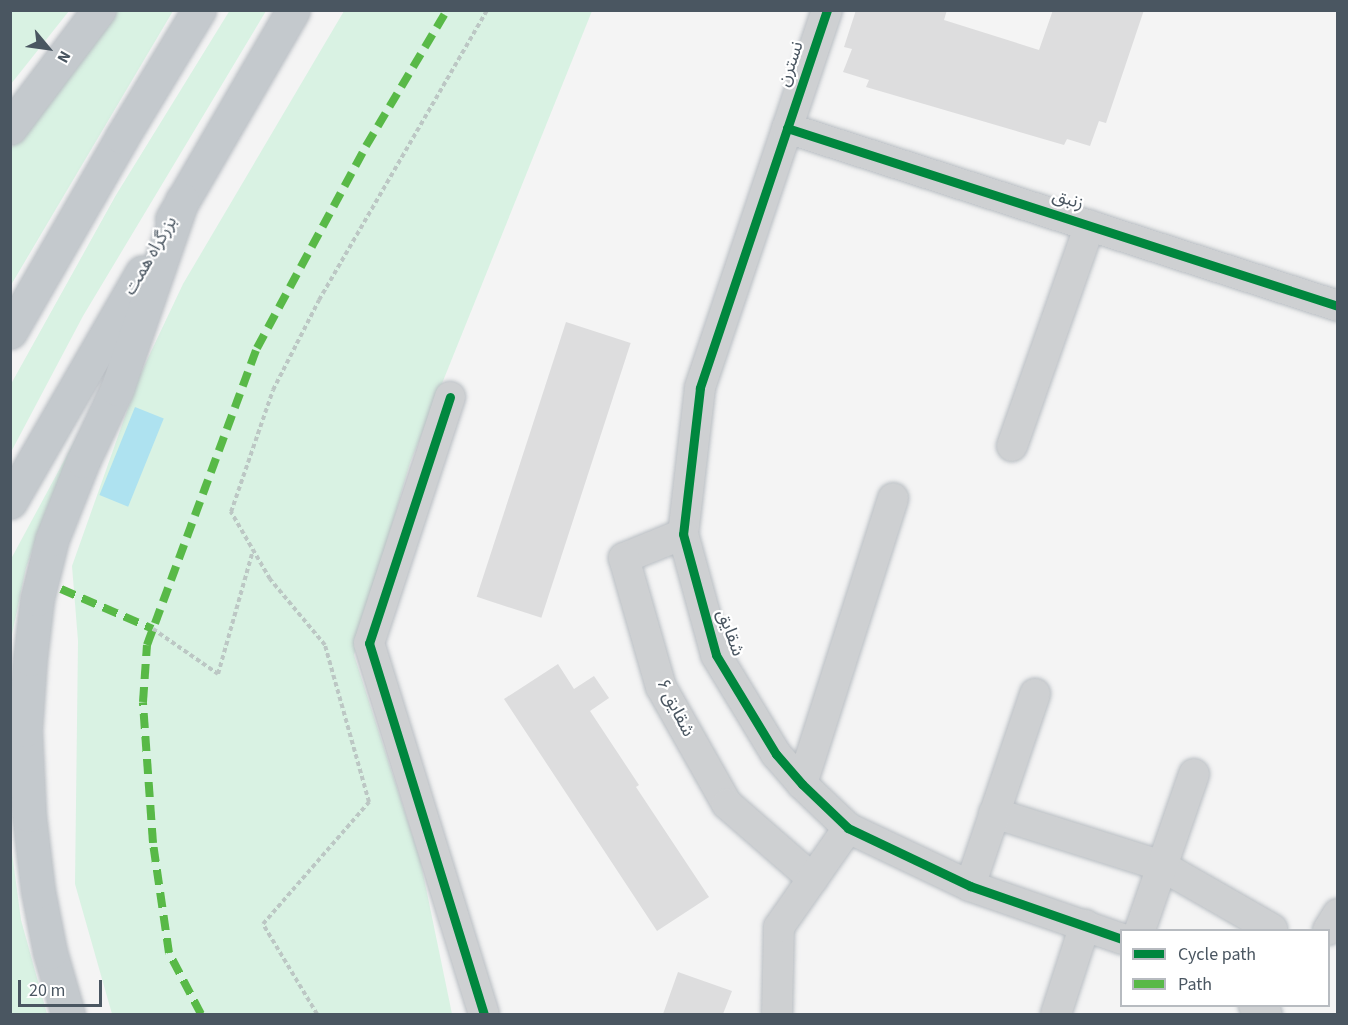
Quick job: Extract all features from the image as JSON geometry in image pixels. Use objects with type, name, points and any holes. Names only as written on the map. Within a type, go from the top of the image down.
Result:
[{"type":"highway","points":[[10,128],[99,10]]},
{"type":"highway","points":[[10,332],[122,137],[199,10]]},
{"type":"highway","name":"بزرگراه همت","points":[[10,502],[293,10]]},
{"type":"highway","points":[[68,1014],[50,952],[38,891],[29,815],[26,730],[30,659],[37,599],[52,538],[83,461],[117,389],[182,200]]},
{"type":"street","name":"نسترن","points":[[787,128],[827,10]]},
{"type":"street","name":"زنبق","points":[[787,128],[1338,306]]},
{"type":"street","name":"شقایق","points":[[787,128],[700,388],[682,534],[716,655],[776,754],[802,784],[848,828],[970,886],[1120,938]]},
{"type":"street","name":"زنبق","points":[[1012,446],[1090,225]]},
{"type":"street","points":[[450,397],[369,644],[484,1014]]},
{"type":"street","points":[[802,784],[893,498]]},
{"type":"street","name":"شقایق ۶","points":[[682,534],[624,558],[661,687],[727,804],[813,879]]},
{"type":"street","points":[[970,886],[1035,694]]},
{"type":"street","points":[[1140,929],[1194,774]]},
{"type":"street","points":[[994,813],[1162,866],[1272,929]]},
{"type":"street","points":[[777,1014],[779,927],[848,828]]},
{"type":"street","points":[[1329,929],[1338,914]]},
{"type":"street","points":[[1056,1014],[1085,925]]},
{"type":"path","points":[[317,1014],[263,924],[369,802],[325,645],[270,579],[231,512],[273,390],[319,300],[486,10]]},
{"type":"path","points":[[153,629],[218,674],[253,550]]},
{"type":"green space","points":[[230,10],[266,11],[83,316],[11,452],[11,384],[116,195]]},
{"type":"green space","points":[[10,11],[69,11],[11,84]]},
{"type":"green space","points":[[113,11],[173,11],[11,285],[10,150]]},
{"type":"green space","points":[[344,11],[592,11],[410,463],[354,655],[420,859],[452,1014],[112,1014],[75,884],[78,641],[72,566],[139,377],[183,284]]},
{"type":"green space","points":[[107,381],[46,511],[26,568],[11,639],[11,559]]},
{"type":"green space","points":[[10,838],[21,920],[47,1014],[11,1014]]},
{"type":"water","points":[[135,407],[164,419],[128,507],[99,495]]},
{"type":"building","points":[[856,10],[947,10],[944,20],[1039,50],[1053,10],[1144,10],[1106,123],[1099,121],[1090,146],[1067,139],[1064,145],[866,87],[869,80],[843,72],[852,49],[844,47]]},
{"type":"building","points":[[566,322],[631,343],[541,618],[477,597]]},
{"type":"building","points":[[558,664],[574,689],[594,676],[609,698],[590,711],[639,785],[636,787],[709,897],[657,931],[504,699]]},
{"type":"building","points":[[678,972],[732,991],[723,1014],[663,1014]]},
{"type":"marked path","points":[[201,1014],[169,953],[153,843],[143,702],[147,645],[257,348],[366,146],[447,10]]},
{"type":"marked path","points":[[61,589],[153,629]]},
{"type":"cycle path","points":[[827,10],[700,388],[683,534],[716,655],[776,754],[802,784],[848,828],[970,886],[1120,938]]},
{"type":"cycle path","points":[[787,128],[1338,306]]},
{"type":"cycle path","points":[[450,397],[369,643],[484,1014]]}]
